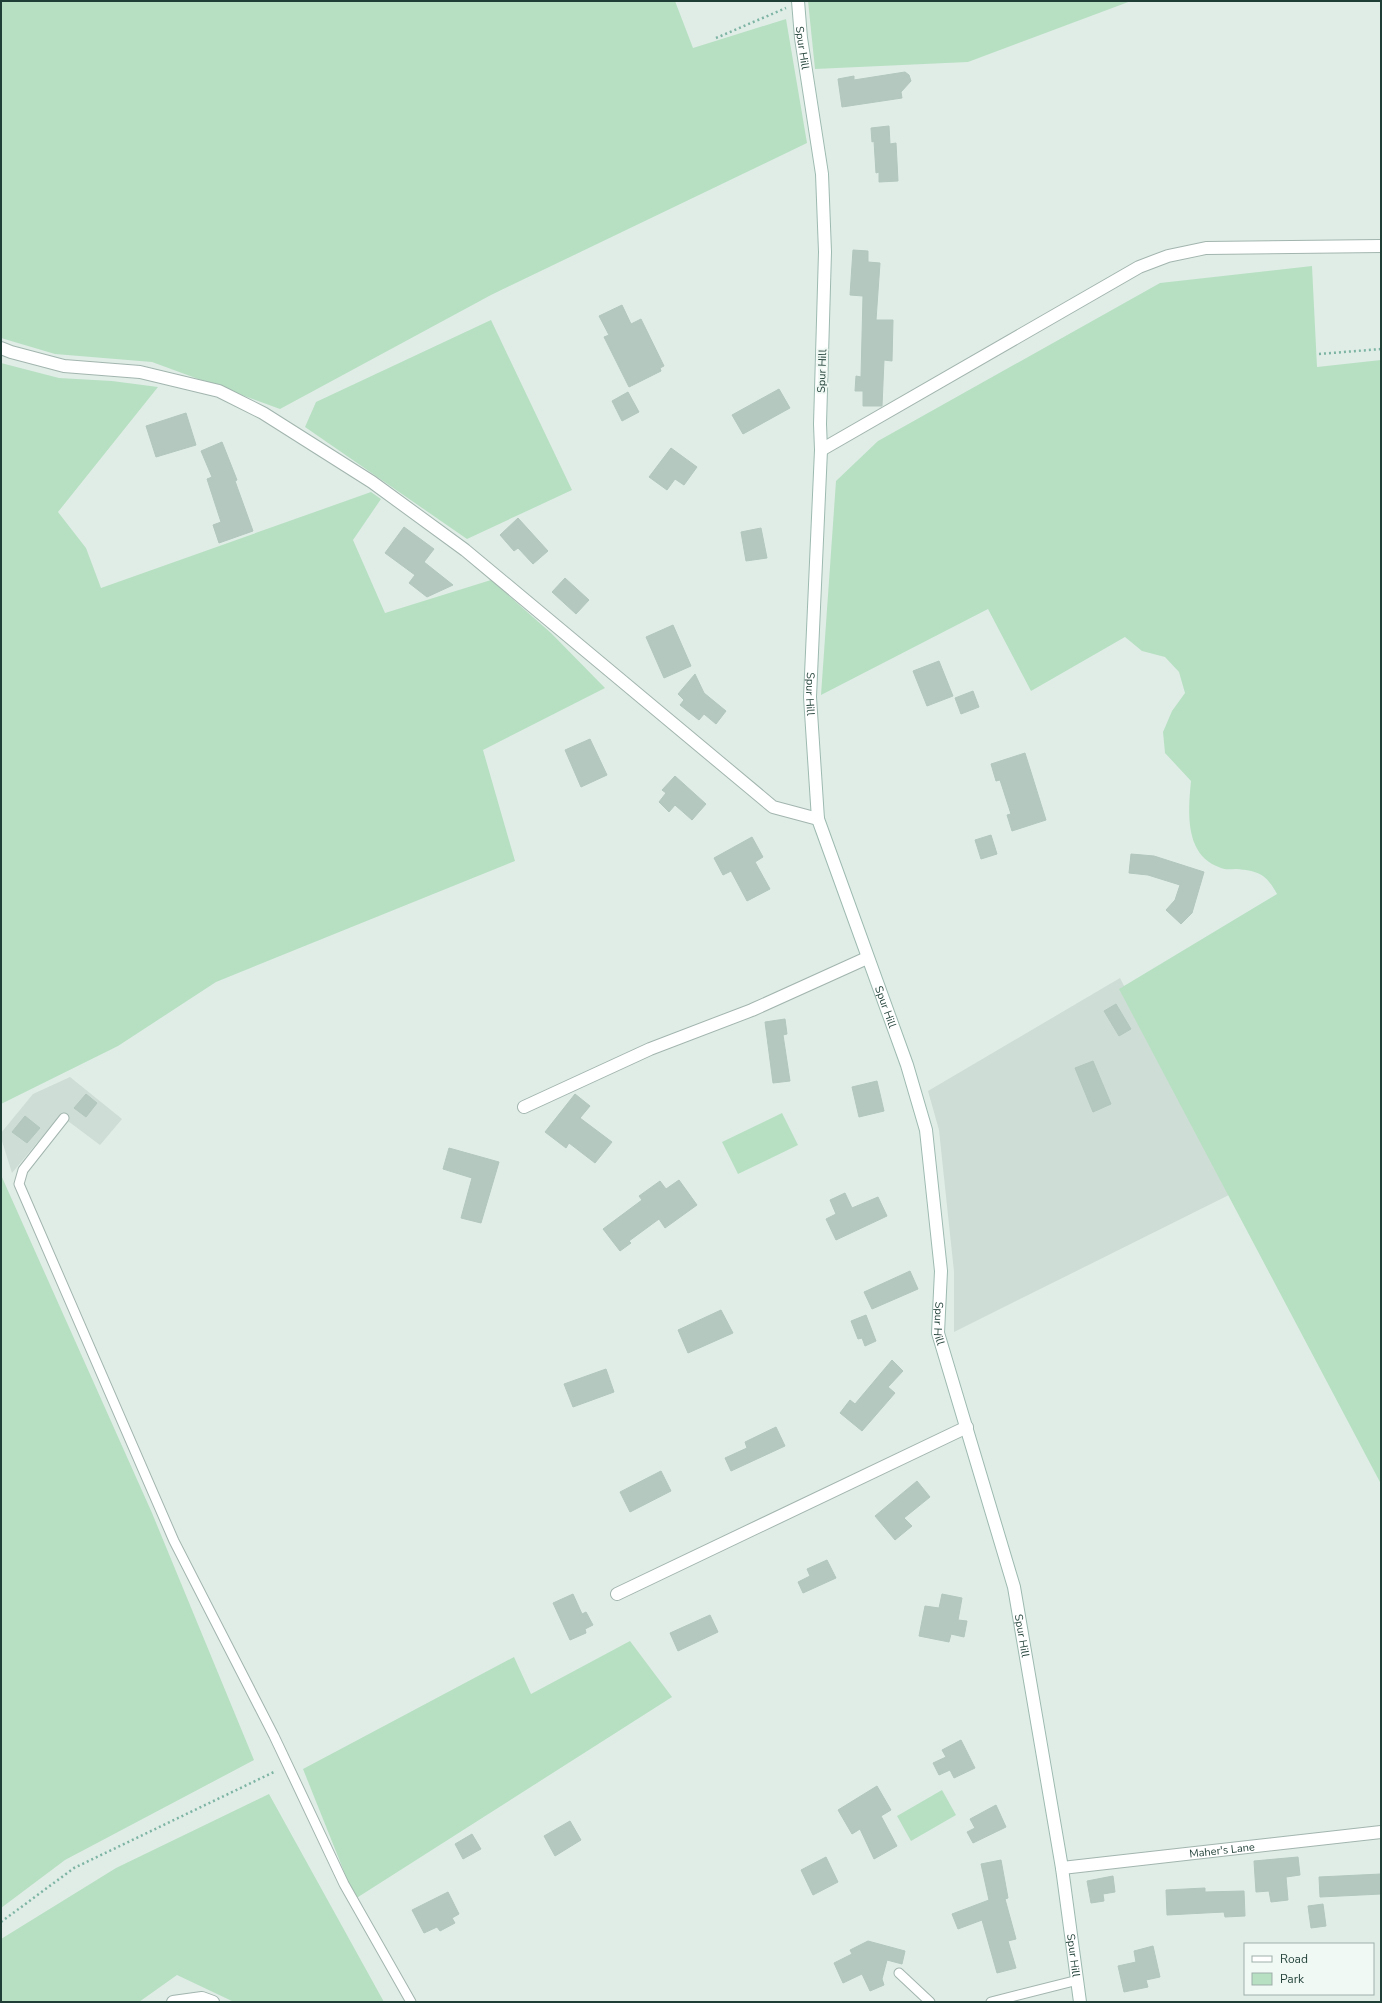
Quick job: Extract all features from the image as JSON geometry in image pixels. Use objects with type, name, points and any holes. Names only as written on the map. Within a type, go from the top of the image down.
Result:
[{"type":"street","name":"Spur Hill","points":[[798,4],[801,38],[822,174],[825,252],[820,417],[821,450],[810,697],[818,819],[907,1065],[926,1130],[940,1271],[938,1333],[1014,1587],[1062,1868],[1080,2002]]},
{"type":"street","points":[[821,450],[1139,267],[1168,256],[1206,248],[1381,246]]},
{"type":"street","points":[[1,348],[64,366],[140,372],[219,391],[263,413],[372,482],[465,550],[773,807],[818,819]]},
{"type":"street","points":[[524,1107],[650,1049],[752,1010],[868,958]]},
{"type":"street","points":[[617,1594],[967,1427]]},
{"type":"street","name":"Maher's Lane","points":[[1062,1868],[1381,1832]]},
{"type":"street","points":[[173,2002],[202,1998],[213,2002]]},
{"type":"lane","points":[[64,1118],[23,1170],[19,1184],[174,1541],[288,1765],[344,1884],[411,2002]]},
{"type":"lane","points":[[899,1973],[930,2002]]},
{"type":"lane","points":[[992,2002],[1078,1980]]},
{"type":"path","points":[[716,38],[798,4]]},
{"type":"path","points":[[1319,354],[1381,349]]},
{"type":"path","points":[[1,1922],[74,1868],[288,1765]]},
{"type":"shaded area","points":[[1120,978],[1231,1194],[954,1332],[954,1272],[939,1130],[928,1091]]},
{"type":"shaded area","points":[[70,1077],[122,1119],[100,1145],[60,1115],[12,1173],[1,1138],[1,1133],[33,1094]]},
{"type":"green space","points":[[1,1],[675,1],[693,48],[786,19],[807,143],[491,295],[280,409],[152,362],[55,354],[1,338]]},
{"type":"green space","points":[[808,1],[1131,1],[968,62],[815,69]]},
{"type":"green space","points":[[1312,266],[1317,367],[1381,360],[1381,1484],[1119,989],[1277,894],[1269,882],[1261,875],[1251,871],[1223,869],[1209,862],[1200,854],[1194,843],[1189,819],[1191,781],[1165,753],[1163,732],[1172,711],[1185,693],[1179,672],[1165,657],[1142,651],[1125,637],[1031,691],[988,609],[821,695],[836,481],[878,441],[1160,283]]},
{"type":"green space","points":[[491,320],[572,490],[467,539],[305,427],[316,402]]},
{"type":"green space","points":[[1,363],[59,378],[112,381],[158,387],[58,512],[86,548],[101,588],[371,492],[381,499],[353,540],[385,613],[491,580],[551,633],[605,688],[483,750],[515,861],[216,982],[118,1046],[1,1104]]},
{"type":"green space","points":[[782,1113],[798,1145],[738,1174],[722,1142]]},
{"type":"green space","points":[[1,1175],[152,1513],[254,1760],[65,1860],[1,1908]]},
{"type":"green space","points":[[630,1641],[672,1697],[355,1899],[303,1769],[514,1657],[531,1694]]},
{"type":"green space","points":[[942,1790],[956,1815],[911,1841],[897,1816]]},
{"type":"green space","points":[[269,1794],[384,2002],[234,2002],[177,1975],[139,2002],[1,2002],[1,1939],[116,1868]]},
{"type":"building","points":[[905,72],[909,75],[911,81],[901,92],[902,98],[842,107],[838,79],[854,76],[854,80]]},
{"type":"building","points":[[889,126],[890,144],[896,143],[898,181],[879,182],[879,172],[876,173],[874,141],[872,142],[871,128]]},
{"type":"building","points":[[853,250],[868,251],[868,262],[880,263],[876,320],[893,320],[892,361],[884,360],[882,406],[863,406],[863,391],[855,391],[856,376],[861,377],[863,296],[850,295]]},
{"type":"building","points":[[622,305],[631,324],[641,319],[664,366],[660,368],[661,371],[629,387],[604,337],[609,335],[599,316]]},
{"type":"building","points":[[779,389],[790,408],[743,434],[732,415]]},
{"type":"building","points":[[628,392],[639,412],[622,421],[612,401]]},
{"type":"building","points":[[186,413],[196,445],[156,457],[146,426]]},
{"type":"building","points":[[222,442],[237,480],[235,481],[253,531],[219,543],[213,525],[221,522],[207,479],[212,477],[201,451]]},
{"type":"building","points":[[671,448],[697,467],[684,485],[675,479],[667,490],[649,477]]},
{"type":"building","points":[[518,518],[548,551],[533,564],[518,548],[514,551],[500,535]]},
{"type":"building","points":[[404,527],[434,549],[424,562],[453,585],[427,597],[409,583],[415,575],[385,553]]},
{"type":"building","points":[[761,528],[767,558],[746,561],[741,532]]},
{"type":"building","points":[[565,578],[589,600],[576,614],[552,592]]},
{"type":"building","points":[[673,625],[691,666],[664,678],[646,637]]},
{"type":"building","points":[[939,661],[953,696],[927,706],[913,671]]},
{"type":"building","points":[[695,674],[704,693],[726,711],[716,724],[704,714],[699,720],[680,705],[684,700],[678,694]]},
{"type":"building","points":[[973,691],[979,707],[961,714],[955,698]]},
{"type":"building","points":[[590,739],[607,775],[581,787],[565,750]]},
{"type":"building","points":[[1025,753],[1046,820],[1012,831],[1007,815],[1011,814],[1000,780],[996,781],[991,764]]},
{"type":"building","points":[[675,776],[706,804],[692,820],[675,805],[669,812],[659,802],[666,793],[662,790]]},
{"type":"building","points":[[991,835],[997,854],[981,859],[975,840]]},
{"type":"building","points":[[752,837],[763,857],[755,862],[770,889],[747,901],[731,871],[723,875],[714,858]]},
{"type":"building","points":[[1131,854],[1154,856],[1204,872],[1192,913],[1181,924],[1166,910],[1175,900],[1180,885],[1148,875],[1129,873]]},
{"type":"building","points":[[1116,1004],[1131,1029],[1119,1036],[1104,1011]]},
{"type":"building","points":[[785,1019],[787,1034],[783,1035],[790,1081],[773,1083],[765,1022]]},
{"type":"building","points":[[1093,1061],[1111,1104],[1093,1112],[1075,1068]]},
{"type":"building","points":[[877,1081],[884,1111],[859,1117],[852,1087]]},
{"type":"building","points":[[86,1094],[97,1103],[86,1117],[74,1108]]},
{"type":"building","points":[[575,1094],[590,1106],[580,1118],[612,1142],[595,1163],[569,1143],[566,1148],[545,1132]]},
{"type":"building","points":[[25,1116],[40,1128],[27,1143],[12,1132]]},
{"type":"building","points":[[449,1148],[499,1162],[481,1223],[461,1218],[472,1178],[443,1169]]},
{"type":"building","points":[[679,1180],[697,1205],[665,1228],[659,1219],[629,1241],[631,1243],[620,1251],[603,1229],[642,1200],[639,1196],[660,1181],[666,1189]]},
{"type":"building","points":[[845,1193],[852,1208],[878,1197],[887,1216],[836,1240],[826,1219],[836,1214],[830,1200]]},
{"type":"building","points":[[910,1271],[918,1289],[872,1309],[864,1292]]},
{"type":"building","points":[[721,1310],[733,1333],[688,1353],[678,1330]]},
{"type":"building","points":[[866,1315],[876,1341],[865,1346],[862,1338],[858,1339],[851,1321]]},
{"type":"building","points":[[892,1360],[903,1371],[888,1387],[895,1393],[862,1431],[840,1413],[850,1400],[855,1404]]},
{"type":"building","points":[[606,1369],[614,1392],[573,1407],[564,1384]]},
{"type":"building","points":[[776,1427],[785,1446],[731,1471],[725,1458],[747,1448],[745,1442]]},
{"type":"building","points":[[661,1471],[671,1491],[630,1512],[620,1492]]},
{"type":"building","points":[[917,1481],[930,1497],[904,1518],[912,1526],[895,1540],[875,1516]]},
{"type":"building","points":[[827,1560],[836,1578],[803,1593],[798,1582],[810,1576],[807,1569]]},
{"type":"building","points":[[573,1594],[582,1614],[586,1612],[593,1625],[585,1629],[586,1633],[570,1640],[553,1603]]},
{"type":"building","points":[[942,1594],[962,1598],[958,1620],[967,1621],[964,1637],[951,1634],[949,1642],[919,1636],[925,1606],[939,1608]]},
{"type":"building","points":[[710,1615],[718,1632],[678,1651],[670,1633]]},
{"type":"building","points":[[961,1740],[975,1768],[954,1778],[950,1770],[939,1775],[933,1763],[946,1757],[942,1750]]},
{"type":"building","points":[[877,1786],[891,1810],[881,1816],[897,1846],[874,1859],[860,1829],[852,1834],[838,1810]]},
{"type":"building","points":[[996,1805],[1006,1827],[973,1843],[967,1832],[975,1828],[970,1819]]},
{"type":"building","points":[[570,1821],[581,1840],[555,1856],[544,1836]]},
{"type":"building","points":[[472,1834],[481,1849],[463,1859],[455,1844]]},
{"type":"building","points":[[826,1857],[838,1882],[813,1895],[801,1870]]},
{"type":"building","points":[[1298,1857],[1300,1875],[1286,1877],[1288,1900],[1271,1902],[1269,1891],[1256,1892],[1254,1861]]},
{"type":"building","points":[[1001,1860],[1008,1898],[1005,1899],[1016,1939],[1008,1941],[1016,1968],[997,1973],[982,1920],[958,1929],[952,1914],[989,1900],[981,1864]]},
{"type":"building","points":[[1381,1874],[1381,1894],[1320,1897],[1319,1877]]},
{"type":"building","points":[[1113,1876],[1115,1892],[1103,1894],[1104,1901],[1091,1903],[1087,1881]]},
{"type":"building","points":[[1205,1888],[1205,1892],[1244,1891],[1245,1916],[1225,1917],[1224,1912],[1167,1915],[1166,1890]]},
{"type":"building","points":[[448,1892],[459,1914],[452,1918],[455,1923],[440,1931],[437,1927],[424,1933],[412,1910]]},
{"type":"building","points":[[1323,1904],[1326,1926],[1311,1928],[1308,1906]]},
{"type":"building","points":[[868,1941],[905,1951],[902,1964],[887,1960],[882,1979],[884,1985],[870,1991],[862,1974],[843,1983],[834,1963],[852,1954],[850,1950]]},
{"type":"building","points":[[1153,1946],[1160,1977],[1146,1980],[1148,1987],[1124,1992],[1118,1966],[1136,1962],[1134,1951]]}]
